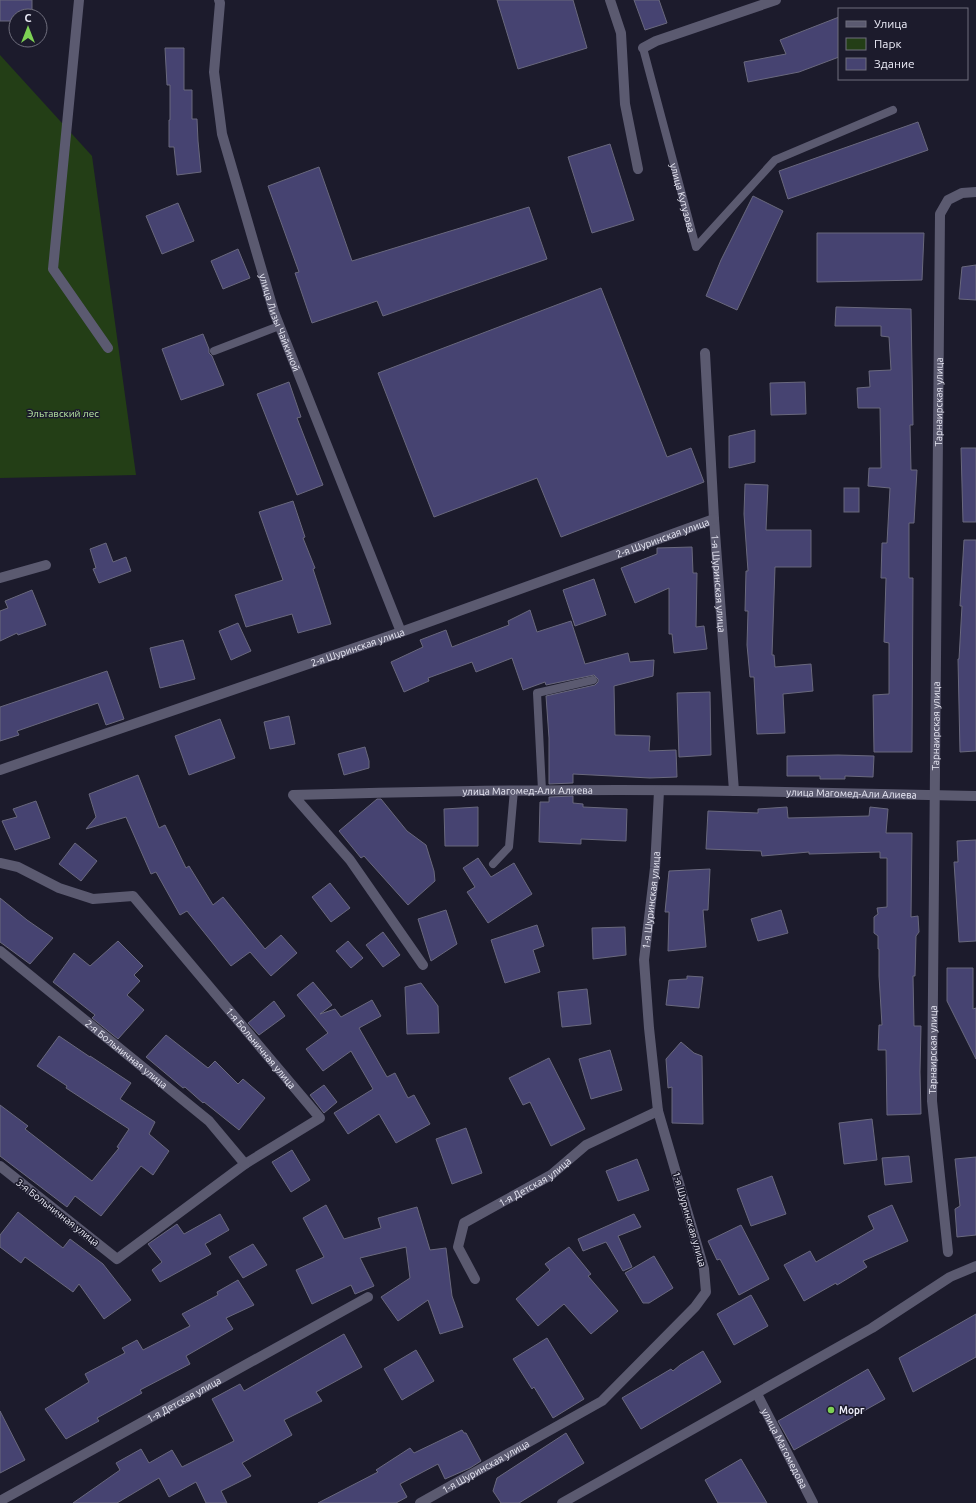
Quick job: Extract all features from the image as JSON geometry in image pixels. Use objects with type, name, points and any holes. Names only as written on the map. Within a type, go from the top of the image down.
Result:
[{"type":"street","points":[[79,0],[53,269],[108,348]]},
{"type":"street","name":"улица Лизы Чайкиной","points":[[219,0],[220,3],[214,72],[222,134],[274,312],[400,632]]},
{"type":"street","points":[[610,0],[621,34],[625,104],[638,169]]},
{"type":"street","name":"улица Кутузова","points":[[643,48],[656,41],[776,0]]},
{"type":"street","name":"Тарнаирская улица","points":[[948,1252],[932,1101],[940,214],[948,200],[962,193],[976,192]]},
{"type":"street","name":"1-я Шуринская улица","points":[[705,353],[714,519],[734,791]]},
{"type":"street","name":"2-я Шуринская улица","points":[[0,770],[400,632],[714,519]]},
{"type":"street","points":[[0,578],[46,565]]},
{"type":"street","name":"улица Магомед-Али Алиева","points":[[423,965],[350,860],[293,795],[542,790],[734,791],[976,796]]},
{"type":"street","name":"1-я Шуринская улица","points":[[420,1503],[602,1401],[694,1307],[706,1292],[704,1269],[658,1111],[649,1028],[644,960],[655,868],[659,791]]},
{"type":"street","name":"1-я Больничная улица","points":[[0,863],[18,867],[59,888],[93,899],[133,896],[320,1118],[246,1164],[117,1259]]},
{"type":"street","name":"2-я Больничная улица","points":[[0,951],[209,1121],[246,1164]]},
{"type":"street","name":"1-я Детская улица","points":[[475,1279],[458,1247],[464,1223],[550,1175],[586,1145],[658,1111]]},
{"type":"street","name":"3-я Больничная улица","points":[[0,1166],[117,1259]]},
{"type":"street","points":[[562,1503],[872,1328],[950,1277],[976,1266]]},
{"type":"street","name":"1-я Детская улица","points":[[0,1502],[368,1297]]},
{"type":"street","name":"улица Магомедова","points":[[757,1394],[813,1503]]},
{"type":"lane","name":"улица Кутузова","points":[[643,48],[696,247],[775,160],[893,110]]},
{"type":"lane","points":[[214,351],[280,326]]},
{"type":"lane","points":[[542,790],[537,693],[592,680]]},
{"type":"lane","points":[[493,864],[509,847],[514,790]]},
{"type":"green space","name":"Эльтавский лес","points":[[0,55],[92,156],[136,475],[0,478]]},
{"type":"building","points":[[0,0],[32,0],[32,8],[8,8],[8,21],[0,21]]},
{"type":"building","points":[[497,0],[573,0],[587,48],[518,69]]},
{"type":"building","points":[[634,0],[659,0],[667,23],[645,30]]},
{"type":"building","points":[[838,17],[838,57],[799,72],[748,82],[744,62],[786,54],[780,40]]},
{"type":"building","points":[[165,48],[184,48],[184,90],[192,90],[192,119],[197,119],[201,172],[177,175],[174,147],[169,147],[170,85],[167,85]]},
{"type":"building","points":[[918,122],[928,150],[788,199],[779,171]]},
{"type":"building","points":[[610,144],[634,220],[592,233],[568,157]]},
{"type":"building","points":[[319,167],[352,261],[529,207],[547,259],[383,316],[377,301],[312,323],[295,273],[299,272],[268,186]]},
{"type":"building","points":[[753,196],[783,211],[737,310],[706,296],[721,260]]},
{"type":"building","points":[[178,203],[194,241],[162,254],[146,216]]},
{"type":"building","points":[[817,233],[924,233],[922,280],[817,282]]},
{"type":"building","points":[[238,249],[250,278],[223,289],[211,261]]},
{"type":"building","points":[[976,265],[976,300],[959,299],[962,267]]},
{"type":"building","points":[[601,288],[667,457],[691,448],[704,482],[561,537],[537,478],[434,517],[378,373]]},
{"type":"building","points":[[836,307],[911,309],[913,425],[910,425],[911,470],[917,470],[914,523],[909,523],[909,578],[913,578],[912,752],[874,752],[873,695],[889,694],[889,643],[884,642],[886,578],[881,578],[882,543],[887,543],[890,488],[868,486],[869,468],[881,468],[880,408],[858,408],[857,388],[870,387],[869,371],[891,370],[889,337],[881,336],[881,326],[835,326]]},
{"type":"building","points":[[203,334],[209,349],[209,353],[212,356],[224,385],[181,400],[162,349]]},
{"type":"building","points":[[289,382],[301,417],[297,418],[323,485],[297,495],[257,394]]},
{"type":"building","points":[[805,382],[806,414],[771,415],[770,383]]},
{"type":"building","points":[[755,430],[755,462],[729,468],[729,436]]},
{"type":"building","points":[[961,448],[976,448],[976,522],[963,522]]},
{"type":"building","points":[[745,484],[768,485],[766,530],[811,530],[811,567],[775,567],[772,655],[774,655],[775,667],[811,664],[813,691],[783,694],[785,733],[757,734],[754,677],[750,677],[747,645],[748,611],[745,611],[746,571],[748,571],[744,514]]},
{"type":"building","points":[[844,488],[859,488],[859,512],[844,512]]},
{"type":"building","points":[[293,501],[305,537],[303,538],[315,568],[313,569],[331,624],[298,633],[292,614],[246,627],[235,595],[283,580],[259,512]]},
{"type":"building","points":[[964,540],[976,540],[976,751],[960,752],[958,659],[962,606],[960,606]]},
{"type":"building","points":[[106,543],[113,562],[126,557],[131,571],[99,583],[93,569],[96,568],[90,549]]},
{"type":"building","points":[[692,547],[693,573],[697,573],[696,627],[704,626],[707,649],[674,653],[672,634],[669,634],[669,588],[635,603],[621,568],[657,554],[657,548]]},
{"type":"building","points":[[594,579],[606,615],[575,626],[563,590]]},
{"type":"building","points":[[32,590],[46,625],[18,635],[17,633],[0,641],[0,611],[8,608],[5,601]]},
{"type":"building","points":[[530,610],[537,632],[571,621],[585,664],[628,653],[630,662],[654,660],[653,676],[614,686],[615,735],[650,736],[649,751],[676,750],[677,777],[650,778],[573,774],[573,783],[549,784],[549,738],[546,696],[595,685],[598,682],[598,679],[594,675],[546,685],[545,682],[523,690],[512,658],[476,672],[472,662],[428,678],[429,681],[404,692],[391,662],[423,647],[420,640],[446,630],[452,647],[509,625],[508,621]]},
{"type":"building","points":[[238,623],[251,651],[231,660],[219,631]]},
{"type":"building","points":[[183,640],[195,679],[160,688],[150,648]]},
{"type":"building","points":[[107,671],[124,719],[106,725],[98,703],[17,731],[19,735],[0,741],[0,707]]},
{"type":"building","points":[[710,692],[711,755],[679,757],[677,693]]},
{"type":"building","points":[[289,716],[295,744],[270,749],[264,722]]},
{"type":"building","points":[[220,719],[235,758],[189,775],[175,736]]},
{"type":"building","points":[[365,747],[369,761],[369,768],[344,775],[338,754]]},
{"type":"building","points":[[787,756],[874,756],[873,777],[845,776],[845,779],[820,779],[820,776],[787,776]]},
{"type":"building","points":[[138,775],[159,828],[165,825],[186,868],[189,866],[213,905],[223,897],[265,949],[281,935],[297,953],[271,976],[250,952],[231,966],[187,911],[180,915],[156,872],[151,874],[126,817],[86,829],[96,817],[89,794]]},
{"type":"building","points":[[573,796],[573,803],[583,804],[583,807],[627,809],[626,841],[581,839],[581,844],[539,842],[540,802],[549,802],[549,797]]},
{"type":"building","points":[[377,799],[381,799],[407,831],[426,845],[434,871],[435,881],[408,905],[364,856],[361,858],[339,831]]},
{"type":"building","points":[[36,801],[50,838],[15,850],[2,821],[17,817],[13,809]]},
{"type":"building","points":[[478,807],[478,846],[445,846],[444,809]]},
{"type":"building","points":[[787,807],[788,818],[869,816],[870,807],[888,809],[886,833],[912,833],[911,917],[918,916],[919,932],[916,936],[915,976],[913,976],[914,1026],[921,1026],[921,1114],[887,1115],[886,1050],[878,1050],[879,1025],[882,1025],[879,949],[878,936],[874,933],[874,917],[878,914],[877,908],[887,907],[887,858],[880,858],[880,852],[809,854],[809,852],[762,856],[761,851],[706,849],[708,811],[758,813],[758,809]]},
{"type":"building","points":[[976,840],[976,941],[959,942],[954,862],[958,862],[957,841]]},
{"type":"building","points":[[75,843],[97,861],[81,881],[59,864]]},
{"type":"building","points":[[478,858],[491,877],[514,863],[532,894],[488,923],[467,892],[475,887],[463,868]]},
{"type":"building","points":[[710,869],[708,910],[703,910],[706,947],[668,951],[669,912],[665,912],[669,871]]},
{"type":"building","points":[[330,883],[350,908],[331,922],[312,897]]},
{"type":"building","points":[[0,898],[27,920],[53,938],[30,964],[0,942]]},
{"type":"building","points":[[446,910],[457,944],[431,961],[418,919]]},
{"type":"building","points":[[781,910],[788,933],[758,941],[751,919]]},
{"type":"building","points":[[537,925],[544,946],[533,950],[540,972],[505,983],[491,940]]},
{"type":"building","points":[[625,927],[626,955],[593,959],[592,928]]},
{"type":"building","points":[[383,932],[400,955],[383,967],[366,945]]},
{"type":"building","points":[[118,941],[143,966],[134,975],[140,981],[127,995],[144,1010],[118,1039],[92,1018],[95,1015],[53,982],[74,953],[90,966]]},
{"type":"building","points":[[348,941],[363,958],[351,968],[336,951]]},
{"type":"building","points":[[947,968],[973,968],[973,1009],[976,1008],[976,1059],[947,1001]]},
{"type":"building","points":[[687,976],[703,977],[699,1008],[666,1005],[669,980],[687,979]]},
{"type":"building","points":[[313,982],[332,1005],[320,1014],[335,1009],[341,1017],[372,1000],[381,1016],[359,1028],[387,1077],[395,1073],[408,1098],[414,1095],[430,1124],[396,1143],[379,1114],[348,1134],[334,1113],[373,1089],[351,1051],[323,1071],[306,1049],[328,1033],[297,995]]},
{"type":"building","points":[[421,983],[438,1006],[439,1033],[407,1034],[405,987]]},
{"type":"building","points":[[587,989],[591,1024],[562,1027],[558,992]]},
{"type":"building","points":[[274,1001],[285,1016],[259,1035],[248,1023]]},
{"type":"building","points":[[166,1035],[208,1068],[215,1061],[238,1084],[243,1079],[265,1098],[239,1130],[204,1102],[203,1103],[185,1087],[183,1088],[146,1057]]},
{"type":"building","points":[[59,1036],[131,1083],[120,1099],[155,1122],[149,1134],[169,1151],[153,1175],[141,1166],[101,1216],[75,1196],[67,1207],[0,1156],[0,1105],[28,1126],[25,1129],[92,1181],[119,1148],[117,1147],[129,1129],[66,1088],[67,1086],[37,1066]]},
{"type":"building","points":[[681,1042],[694,1053],[702,1056],[703,1124],[672,1123],[672,1087],[668,1088],[666,1059]]},
{"type":"building","points":[[610,1050],[622,1090],[591,1099],[579,1059]]},
{"type":"building","points":[[549,1058],[585,1129],[551,1146],[530,1102],[523,1105],[509,1078]]},
{"type":"building","points":[[324,1085],[337,1102],[324,1113],[310,1095]]},
{"type":"building","points":[[872,1119],[877,1160],[844,1164],[839,1123]]},
{"type":"building","points":[[466,1128],[482,1173],[452,1184],[436,1139]]},
{"type":"building","points":[[292,1150],[310,1180],[291,1192],[272,1162]]},
{"type":"building","points":[[909,1156],[912,1182],[885,1185],[882,1158]]},
{"type":"building","points":[[976,1157],[976,1235],[957,1237],[955,1209],[960,1206],[955,1159]]},
{"type":"building","points":[[637,1159],[649,1190],[618,1201],[606,1171]]},
{"type":"building","points":[[772,1176],[786,1214],[751,1226],[737,1189]]},
{"type":"building","points":[[326,1205],[344,1239],[381,1228],[378,1218],[417,1207],[430,1250],[446,1248],[452,1296],[463,1327],[440,1334],[428,1300],[398,1321],[381,1297],[410,1278],[406,1247],[360,1258],[374,1286],[355,1294],[351,1285],[312,1304],[296,1270],[324,1257],[303,1218]]},
{"type":"building","points":[[892,1205],[908,1241],[863,1261],[867,1267],[837,1285],[836,1283],[804,1301],[784,1265],[810,1251],[816,1262],[874,1229],[868,1216]]},
{"type":"building","points":[[18,1212],[63,1248],[70,1239],[103,1264],[131,1300],[104,1319],[79,1284],[73,1292],[25,1257],[21,1263],[0,1247],[0,1235]]},
{"type":"building","points":[[220,1214],[229,1230],[205,1244],[211,1254],[160,1282],[152,1270],[162,1262],[148,1244],[177,1224],[184,1234]]},
{"type":"building","points":[[634,1214],[641,1227],[618,1236],[632,1267],[623,1271],[606,1242],[583,1251],[578,1239]]},
{"type":"building","points":[[741,1225],[769,1279],[739,1295],[720,1259],[717,1260],[708,1241]]},
{"type":"building","points":[[253,1244],[267,1265],[243,1278],[229,1257]]},
{"type":"building","points":[[569,1247],[591,1274],[588,1276],[618,1311],[591,1334],[564,1304],[538,1326],[516,1299],[550,1270],[545,1264]]},
{"type":"building","points":[[654,1256],[673,1288],[649,1303],[643,1303],[625,1273]]},
{"type":"building","points":[[238,1280],[254,1305],[226,1318],[233,1329],[186,1356],[190,1364],[140,1390],[142,1393],[97,1418],[99,1421],[66,1439],[45,1409],[89,1382],[85,1374],[125,1353],[122,1348],[137,1340],[143,1350],[190,1326],[182,1314],[218,1295],[217,1292]]},
{"type":"building","points":[[751,1295],[768,1326],[734,1345],[717,1314]]},
{"type":"building","points":[[976,1314],[976,1357],[913,1392],[899,1358]]},
{"type":"building","points":[[344,1334],[362,1367],[316,1392],[322,1401],[284,1420],[292,1435],[242,1463],[251,1476],[221,1491],[227,1503],[206,1503],[196,1482],[169,1497],[159,1478],[117,1503],[73,1503],[120,1470],[116,1463],[141,1449],[149,1463],[172,1450],[182,1467],[234,1441],[212,1399],[240,1384],[244,1391]]},
{"type":"building","points":[[547,1338],[584,1399],[553,1418],[534,1387],[532,1389],[513,1359]]},
{"type":"building","points":[[416,1350],[434,1381],[402,1400],[384,1369]]},
{"type":"building","points":[[703,1351],[721,1382],[641,1429],[622,1398],[671,1369],[673,1371]]},
{"type":"building","name":"Морг","points":[[868,1369],[885,1399],[794,1450],[778,1421]]},
{"type":"building","points":[[0,1411],[25,1460],[0,1473]]},
{"type":"building","points":[[462,1430],[466,1433],[481,1461],[470,1468],[445,1479],[438,1464],[400,1484],[407,1497],[396,1503],[318,1503],[378,1472],[376,1470],[410,1448],[414,1453]]},
{"type":"building","points":[[566,1433],[584,1463],[519,1503],[501,1503],[493,1491],[497,1478]]},
{"type":"building","points":[[741,1459],[767,1503],[718,1503],[705,1480]]},
{"type":"place","name":"Морг","points":[[831,1410]]}]
